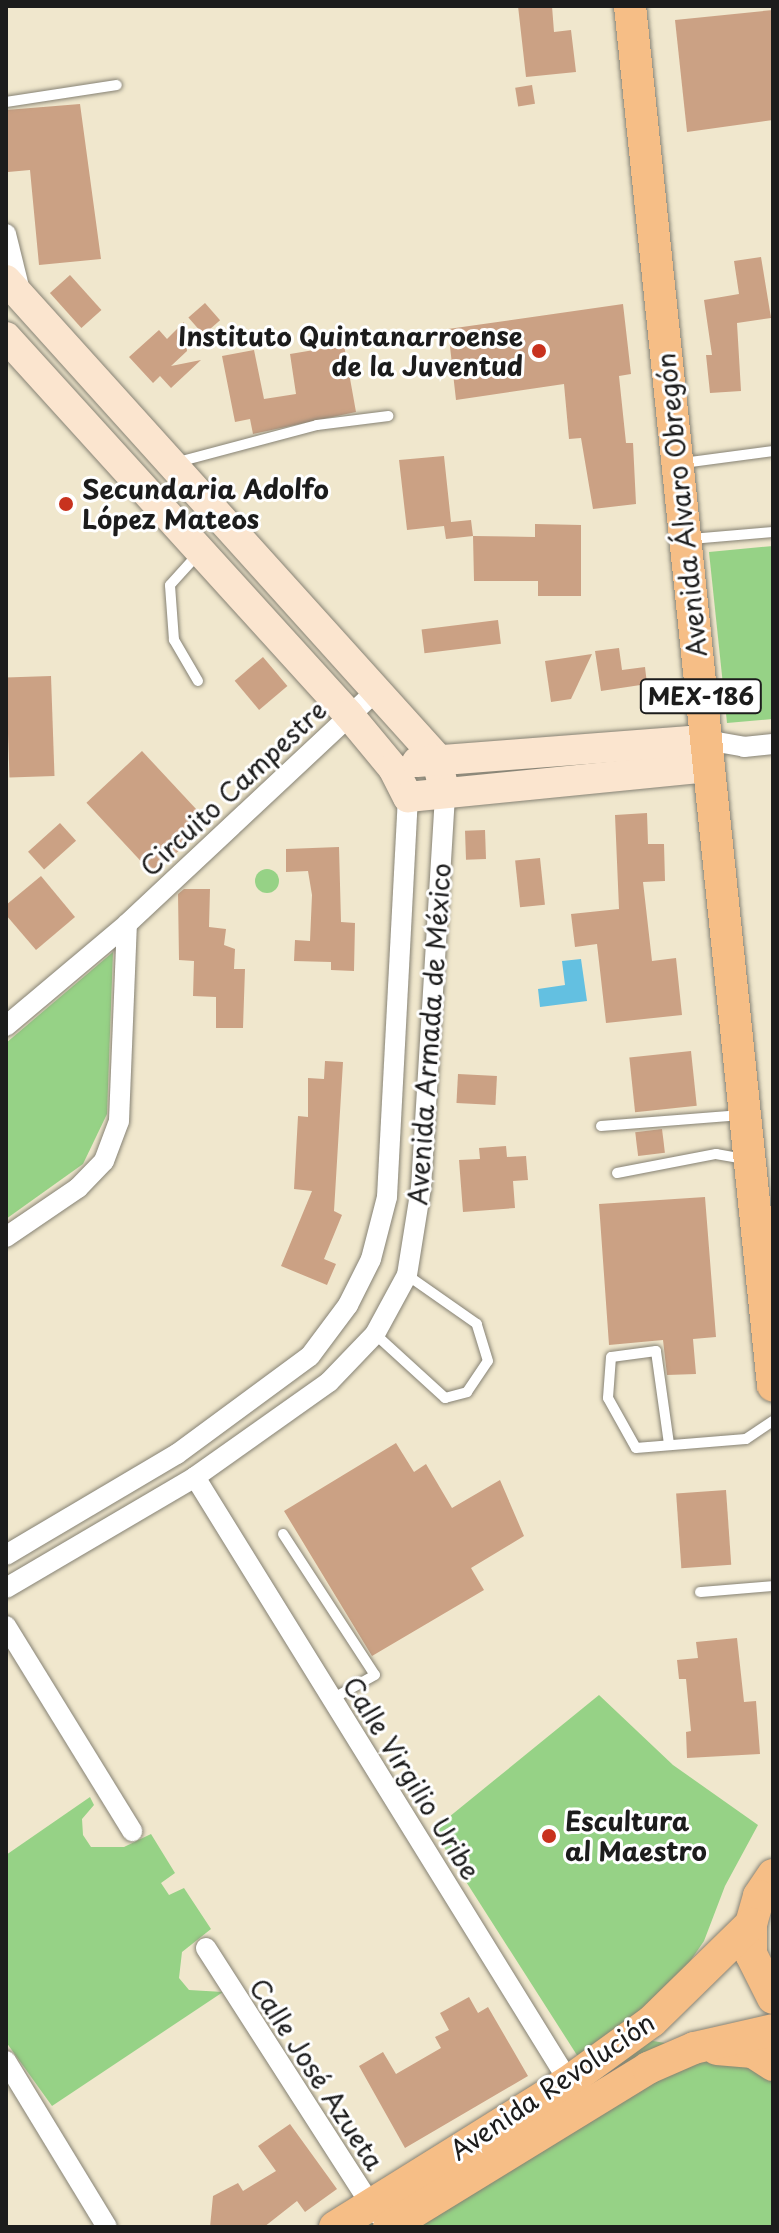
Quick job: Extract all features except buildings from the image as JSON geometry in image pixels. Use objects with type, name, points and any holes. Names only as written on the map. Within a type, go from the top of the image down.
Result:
[{"type":"main road","name":"Avenida Álvaro Obregón","points":[[630,6],[745,1115],[755,1178],[773,1386]]},
{"type":"main road","points":[[14,289],[168,465],[436,757]]},
{"type":"main road","points":[[6,337],[349,715],[393,768],[408,797],[707,753]]},
{"type":"main road","points":[[393,768],[436,757],[707,753]]},
{"type":"main road","name":"Avenida Armada de México","points":[[436,757],[445,793]]},
{"type":"main road","points":[[773,1875],[759,1896],[751,1924],[751,1954],[773,1998]]},
{"type":"main road","name":"Avenida Revolución","points":[[335,2227],[382,2220],[577,2094],[751,1924]]},
{"type":"main road","name":"Avenida Revolución","points":[[577,2094],[694,2048],[773,2030]]},
{"type":"main road","points":[[694,2048],[753,2052],[773,2065]]},
{"type":"street","points":[[6,234],[14,289]]},
{"type":"street","name":"Circuito Campestre","points":[[6,1026],[127,924],[375,692]]},
{"type":"street","points":[[707,753],[773,744]]},
{"type":"street","name":"Avenida Armada de México","points":[[6,1588],[195,1477],[329,1382],[375,1334],[407,1275],[429,1102],[445,793]]},
{"type":"street","name":"Avenida Armada de México","points":[[6,1555],[177,1454],[310,1356],[348,1305],[371,1259],[387,1197],[408,797]]},
{"type":"street","points":[[6,1237],[78,1188],[104,1161],[119,1121],[127,924]]},
{"type":"street","name":"Calle Virgilio Uribe","points":[[195,1477],[577,2094]]},
{"type":"street","points":[[6,1626],[132,1831]]},
{"type":"street","name":"Calle José Azueta","points":[[206,1948],[382,2220]]},
{"type":"street","points":[[6,2061],[107,2227]]},
{"type":"lane","points":[[6,102],[117,85]]},
{"type":"lane","points":[[168,465],[317,425],[388,416]]},
{"type":"lane","points":[[677,464],[773,451]]},
{"type":"lane","points":[[685,539],[773,532]]},
{"type":"lane","points":[[198,681],[174,640],[170,585],[201,551]]},
{"type":"lane","points":[[601,1126],[745,1115]]},
{"type":"lane","points":[[617,1173],[716,1154],[755,1178]]},
{"type":"lane","points":[[375,1334],[445,1398],[467,1392],[488,1361],[477,1324],[407,1275]]},
{"type":"lane","points":[[669,1444],[656,1351],[611,1357],[608,1398],[636,1448],[746,1439],[773,1421]]},
{"type":"lane","points":[[283,1534],[375,1675],[332,1699]]},
{"type":"lane","points":[[700,1592],[773,1586]]},
{"type":"green space","points":[[773,546],[773,719],[727,723],[709,552]]},
{"type":"green space","points":[[267,869],[276,872],[279,881],[276,890],[267,893],[258,890],[255,881],[258,872]]},
{"type":"green space","points":[[113,952],[107,1114],[83,1164],[6,1219],[6,1043]]},
{"type":"green space","points":[[599,1695],[673,1765],[758,1825],[725,1886],[704,1941],[662,2002],[625,2036],[773,2062],[773,2227],[328,2227],[582,2063],[433,1830]]},
{"type":"green space","points":[[90,1797],[94,1805],[82,1819],[83,1835],[91,1847],[124,1847],[151,1834],[175,1873],[161,1883],[169,1895],[184,1888],[211,1929],[182,1952],[179,1978],[189,1990],[223,1992],[52,2106],[6,2042],[6,1855]]},
{"type":"water","points":[[581,959],[587,1001],[540,1007],[538,989],[565,985],[562,961]]},
{"type":"place","name":"Instituto Quintanarroense de la Juventud","points":[[539,351]]},
{"type":"place","name":"Secundaria Adolfo López Mateos","points":[[66,504]]},
{"type":"place","name":"Escultura al Maestro","points":[[549,1836]]}]
